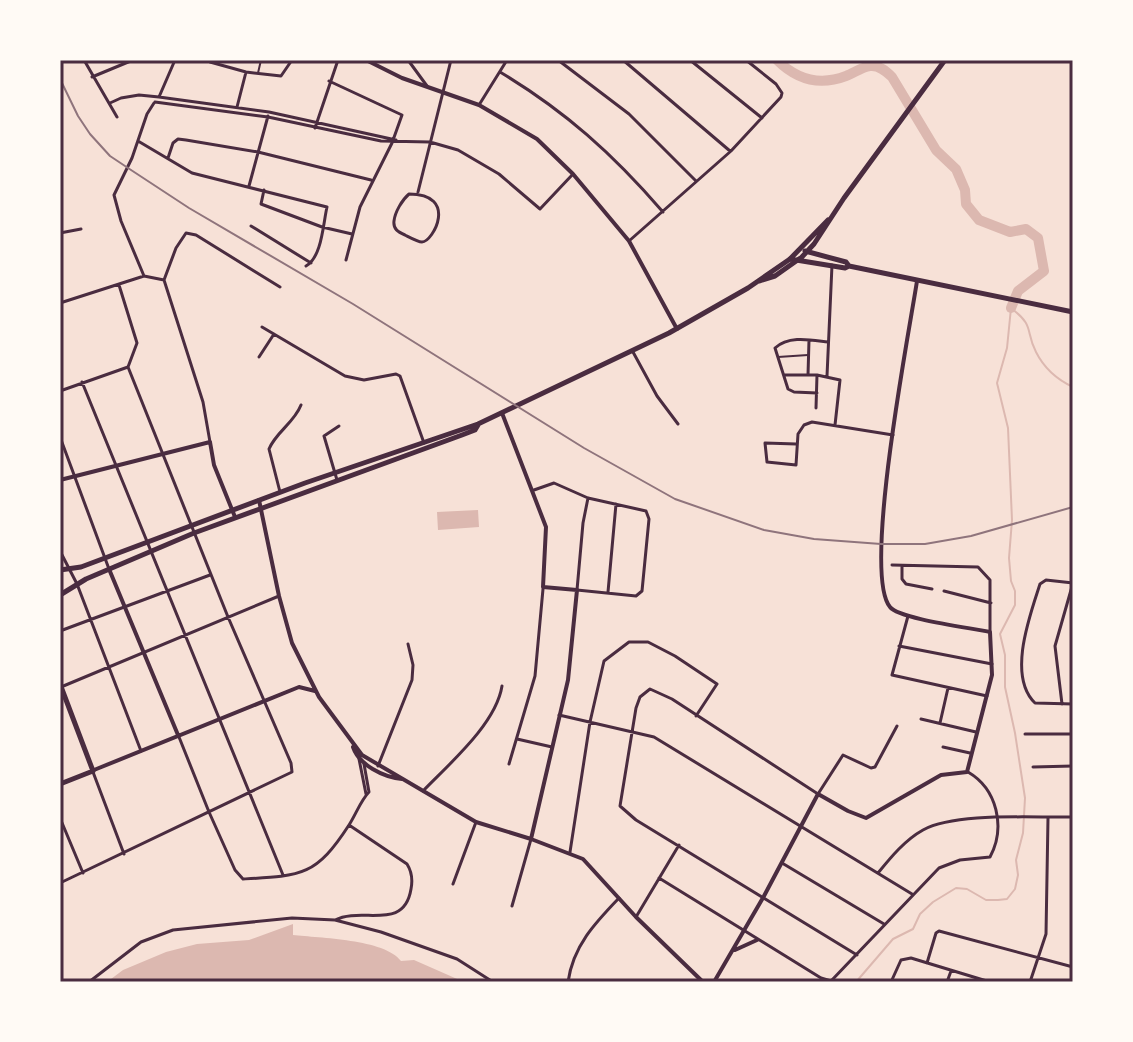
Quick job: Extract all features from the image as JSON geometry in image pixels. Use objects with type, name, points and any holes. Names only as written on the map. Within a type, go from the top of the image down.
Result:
[{"type":"main road","points":[[758,282],[775,276],[799,259],[945,60]]},
{"type":"main road","points":[[60,570],[81,567],[280,492],[337,480],[478,424],[677,329],[758,282],[803,251],[846,262],[849,266]]},
{"type":"main road","points":[[790,259],[845,268],[849,266],[1073,312]]},
{"type":"main road","points":[[60,595],[109,569],[260,508],[336,472],[364,467]]},
{"type":"main road","points":[[60,686],[93,771],[60,784]]},
{"type":"street","points":[[84,60],[117,117]]},
{"type":"street","points":[[92,77],[133,60]]},
{"type":"street","points":[[144,276],[121,221],[114,195],[147,114],[159,97],[175,60]]},
{"type":"street","points":[[210,60],[246,72],[281,76],[292,60]]},
{"type":"street","points":[[258,73],[261,60]]},
{"type":"street","points":[[316,125],[338,60]]},
{"type":"street","points":[[366,60],[427,87],[479,105],[537,139],[573,174],[629,241],[677,329]]},
{"type":"street","points":[[408,60],[427,87]]},
{"type":"street","points":[[418,194],[451,60]]},
{"type":"street","points":[[479,105],[507,60]]},
{"type":"street","points":[[558,60],[629,114],[697,182]]},
{"type":"street","points":[[623,60],[731,151]]},
{"type":"street","points":[[690,60],[763,118]]},
{"type":"street","points":[[629,241],[731,151],[781,97],[779,88],[746,60]]},
{"type":"street","points":[[237,108],[246,72]]},
{"type":"street","points":[[500,72],[563,112],[600,144],[663,212]]},
{"type":"street","points":[[329,81],[402,115],[393,141],[371,180],[346,260]]},
{"type":"street","points":[[110,103],[139,95],[159,97],[237,108],[393,141],[430,142],[478,160],[540,209],[573,174]]},
{"type":"street","points":[[155,102],[268,114]]},
{"type":"street","points":[[249,186],[268,114]]},
{"type":"street","points":[[168,159],[173,143],[178,139],[258,152],[371,180]]},
{"type":"street","points":[[138,141],[192,173],[327,207],[316,256],[306,266]]},
{"type":"street","points":[[264,190],[261,204],[322,227],[352,234]]},
{"type":"street","points":[[409,194],[418,194],[436,202],[440,213],[430,238],[422,242],[398,232],[393,222],[402,200],[409,194]]},
{"type":"street","points":[[251,226],[311,263]]},
{"type":"street","points":[[60,233],[81,229]]},
{"type":"street","points":[[235,517],[214,465],[203,402],[164,280],[176,248],[186,233],[204,239],[280,287]]},
{"type":"street","points":[[827,376],[832,265]]},
{"type":"street","points":[[60,303],[144,276],[164,280]]},
{"type":"street","points":[[917,281],[893,435],[880,563],[886,601],[897,613],[990,632]]},
{"type":"street","points":[[60,883],[292,772],[291,763],[228,617],[128,367],[137,343],[119,285]]},
{"type":"street","points":[[262,327],[355,379],[400,376],[427,445]]},
{"type":"street","points":[[259,357],[274,334]]},
{"type":"street","points":[[817,393],[790,392],[775,348],[780,343],[798,339],[828,342]]},
{"type":"street","points":[[808,375],[809,340]]},
{"type":"street","points":[[633,352],[657,396],[678,424]]},
{"type":"street","points":[[777,357],[808,355]]},
{"type":"street","points":[[60,391],[128,367]]},
{"type":"street","points":[[784,375],[817,375],[840,380],[835,425]]},
{"type":"street","points":[[816,408],[817,375]]},
{"type":"street","points":[[82,382],[283,875]]},
{"type":"street","points":[[280,492],[269,449],[295,418],[301,405]]},
{"type":"street","points":[[502,413],[546,527],[537,662],[509,764]]},
{"type":"street","points":[[796,444],[765,443],[767,462],[796,465],[796,444],[804,425],[812,422],[893,435]]},
{"type":"street","points":[[337,480],[324,436],[339,426]]},
{"type":"street","points":[[60,437],[104,558],[209,812],[235,870],[243,879],[304,872],[320,863],[349,825],[370,789],[361,757],[315,691],[292,643],[259,500]]},
{"type":"street","points":[[60,480],[210,442]]},
{"type":"street","points":[[534,490],[554,483],[588,498],[646,511],[649,519],[640,594],[543,587]]},
{"type":"street","points":[[512,906],[531,839],[571,658],[581,533],[588,498]]},
{"type":"street","points":[[608,592],[616,504]]},
{"type":"street","points":[[60,551],[77,584],[141,751]]},
{"type":"street","points":[[892,565],[972,565],[990,580],[992,664],[967,772]]},
{"type":"street","points":[[902,566],[902,579],[906,584],[932,589]]},
{"type":"street","points":[[60,631],[211,575]]},
{"type":"street","points":[[1062,704],[1055,646],[1073,583],[1043,581],[1023,643],[1027,694],[1041,705],[1073,704]]},
{"type":"street","points":[[944,591],[991,603]]},
{"type":"street","points":[[60,686],[279,596]]},
{"type":"street","points":[[908,616],[892,675],[987,696]]},
{"type":"street","points":[[570,852],[590,722],[604,661],[629,642],[648,642],[658,646],[717,684],[696,716]]},
{"type":"street","points":[[377,768],[412,680],[413,665],[408,644]]},
{"type":"street","points":[[899,646],[992,664]]},
{"type":"street","points":[[299,687],[305,674]]},
{"type":"street","points":[[423,791],[485,723],[497,707],[502,686]]},
{"type":"street","points":[[124,854],[93,771],[299,687],[315,691]]},
{"type":"street","points":[[940,723],[948,688]]},
{"type":"street","points":[[659,878],[757,940],[831,981],[857,955],[912,894],[939,868],[948,863],[990,857],[994,851],[998,819],[987,787],[967,772],[941,775],[866,818],[818,794],[672,699],[650,689],[640,697],[620,806],[636,820],[857,955]]},
{"type":"street","points":[[559,715],[654,737],[912,894]]},
{"type":"street","points":[[921,719],[977,732]]},
{"type":"street","points":[[714,982],[818,794],[843,755],[875,767],[897,726]]},
{"type":"street","points":[[1025,734],[1073,734]]},
{"type":"street","points":[[517,739],[552,747]]},
{"type":"street","points":[[943,747],[972,753]]},
{"type":"street","points":[[361,757],[377,768]]},
{"type":"street","points":[[361,757],[366,794]]},
{"type":"street","points":[[364,764],[403,779],[476,822],[570,852],[586,861],[636,917],[703,982]]},
{"type":"street","points":[[1033,767],[1073,766]]},
{"type":"street","points":[[878,873],[908,840],[933,825],[957,820],[1073,817]]},
{"type":"street","points":[[60,818],[83,873]]},
{"type":"street","points":[[1030,982],[1046,934],[1048,818]]},
{"type":"street","points":[[453,884],[476,822]]},
{"type":"street","points":[[335,920],[348,916],[397,913],[406,905],[411,892],[412,872],[407,864],[349,825]]},
{"type":"street","points":[[636,917],[679,845]]},
{"type":"street","points":[[782,863],[884,924]]},
{"type":"street","points":[[568,982],[575,954],[584,938],[619,898]]},
{"type":"street","points":[[89,982],[141,942],[173,930],[292,918],[335,920],[381,932],[457,959],[493,982]]},
{"type":"street","points":[[927,963],[939,931],[1073,967]]},
{"type":"street","points":[[733,951],[757,940]]},
{"type":"street","points":[[891,982],[901,960],[911,958],[990,982]]},
{"type":"street","points":[[947,982],[951,971]]},
{"type":"street","points":[[1071,982],[1073,976]]},
{"type":"shaded area","points":[[478,510],[479,527],[438,530],[437,512]]},
{"type":"shaded area","points":[[293,924],[293,935],[367,944],[393,954],[401,961],[414,960],[464,982],[107,982],[123,970],[166,952],[197,944],[249,940]]},
{"type":"waterway","points":[[777,60],[793,72],[818,81],[836,79],[870,66],[879,67],[892,77],[936,150],[956,169],[965,190],[966,204],[979,220],[1010,232],[1026,229],[1038,238],[1044,271],[1018,291],[1011,308]]},
{"type":"waterway","points":[[856,982],[893,939],[913,929],[920,914],[956,888],[967,889],[986,900],[1007,899],[1015,889],[1025,798],[1005,687],[1005,655],[1000,634],[1015,605],[1015,591],[1009,558],[1012,520],[1008,428],[997,383],[1007,348],[1011,308]]},
{"type":"waterway","points":[[1012,309],[1027,325],[1043,363],[1073,387]]},
{"type":"railway","points":[[60,79],[78,116],[110,156],[189,208],[353,304],[584,448],[675,499],[764,530],[814,539],[881,544],[925,544],[971,536],[1073,507]]}]
